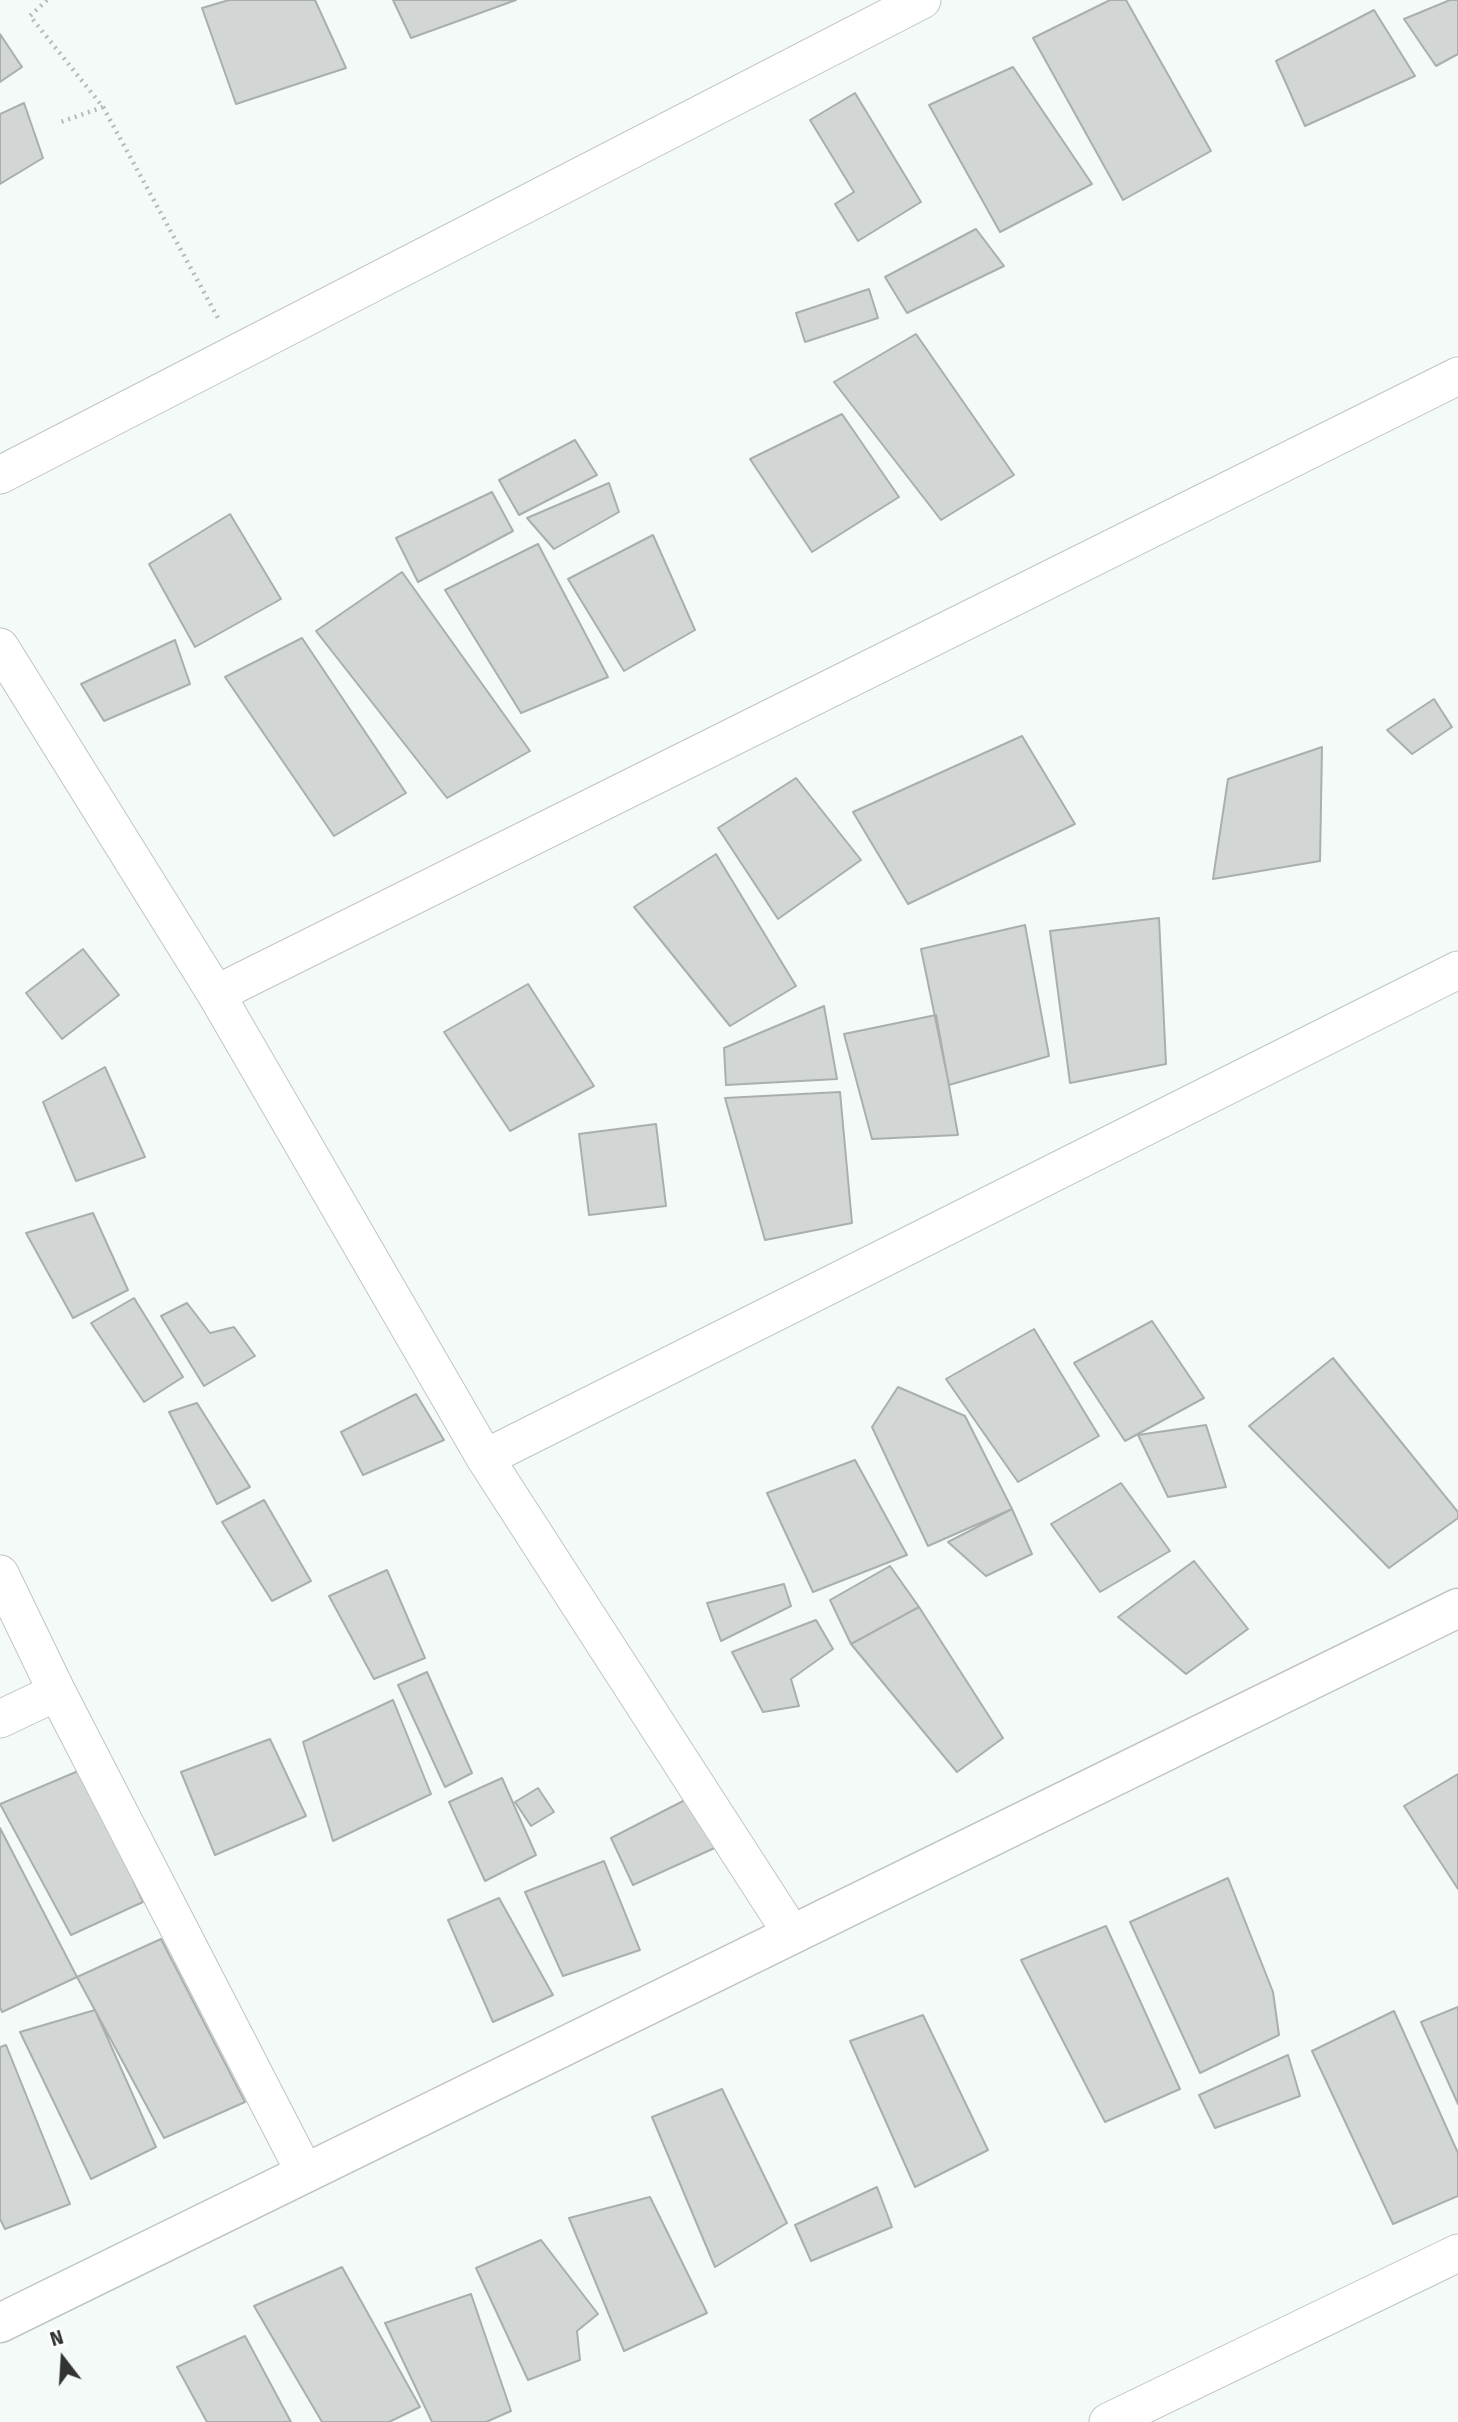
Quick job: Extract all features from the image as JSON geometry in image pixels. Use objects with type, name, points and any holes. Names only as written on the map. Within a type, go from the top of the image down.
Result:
[{"type":"street","points":[[0,475],[922,0]]},
{"type":"street","points":[[216,994],[1458,376]]},
{"type":"street","points":[[0,647],[216,994],[485,1458],[792,1934]]},
{"type":"street","points":[[485,1458],[1458,970]]},
{"type":"street","points":[[0,1574],[57,1692],[305,2173]]},
{"type":"street","points":[[0,2323],[792,1934],[1455,1615]]},
{"type":"street","points":[[0,1719],[57,1692]]},
{"type":"street","points":[[1108,2422],[1458,2253]]},
{"type":"path","points":[[47,0],[30,16],[103,107],[237,353]]},
{"type":"path","points":[[58,123],[103,107]]},
{"type":"building","points":[[229,0],[315,0],[346,68],[236,104],[202,8]]},
{"type":"building","points":[[393,0],[516,0],[411,38]]},
{"type":"building","points":[[1110,0],[1126,0],[1211,151],[1123,200],[1033,38]]},
{"type":"building","points":[[1450,0],[1458,0],[1458,54],[1436,66],[1404,19]]},
{"type":"building","points":[[1374,10],[1415,76],[1305,126],[1276,61]]},
{"type":"building","points":[[0,34],[22,67],[0,82]]},
{"type":"building","points":[[1013,67],[1092,184],[1000,232],[929,105]]},
{"type":"building","points":[[855,93],[921,202],[858,241],[835,204],[854,192],[810,120]]},
{"type":"building","points":[[24,103],[43,158],[0,184],[0,114]]},
{"type":"building","points":[[976,229],[1004,266],[907,313],[885,277]]},
{"type":"building","points":[[869,289],[878,318],[805,342],[796,313]]},
{"type":"building","points":[[916,334],[1014,475],[941,520],[834,382]]},
{"type":"building","points":[[842,414],[899,497],[812,552],[750,459]]},
{"type":"building","points":[[575,440],[597,475],[519,515],[499,480]]},
{"type":"building","points":[[609,483],[619,512],[554,549],[527,518]]},
{"type":"building","points":[[492,492],[513,531],[418,582],[396,538]]},
{"type":"building","points":[[230,514],[281,599],[195,647],[149,564]]},
{"type":"building","points":[[653,535],[695,630],[624,671],[568,579]]},
{"type":"building","points":[[538,544],[608,677],[521,713],[445,590]]},
{"type":"building","points":[[402,572],[530,751],[447,798],[316,631]]},
{"type":"building","points":[[302,638],[406,793],[334,836],[225,677]]},
{"type":"building","points":[[175,640],[190,684],[104,721],[81,684]]},
{"type":"building","points":[[1434,699],[1452,727],[1412,754],[1387,730]]},
{"type":"building","points":[[1022,736],[1075,824],[908,904],[853,812]]},
{"type":"building","points":[[1322,747],[1320,861],[1213,879],[1228,779]]},
{"type":"building","points":[[796,778],[861,860],[778,919],[718,828]]},
{"type":"building","points":[[716,854],[796,986],[730,1026],[634,907]]},
{"type":"building","points":[[1159,918],[1166,1064],[1070,1083],[1050,931]]},
{"type":"building","points":[[1025,925],[1049,1056],[949,1085],[921,949]]},
{"type":"building","points":[[83,949],[119,995],[62,1039],[26,993]]},
{"type":"building","points":[[528,984],[594,1086],[510,1131],[444,1032]]},
{"type":"building","points":[[824,1006],[837,1079],[726,1085],[724,1048]]},
{"type":"building","points":[[936,1015],[958,1135],[872,1139],[844,1034]]},
{"type":"building","points":[[105,1067],[145,1157],[76,1181],[43,1102]]},
{"type":"building","points":[[840,1092],[852,1223],[765,1240],[725,1098]]},
{"type":"building","points":[[656,1124],[666,1206],[589,1215],[579,1134]]},
{"type":"building","points":[[93,1213],[128,1290],[73,1318],[26,1233]]},
{"type":"building","points":[[134,1298],[183,1377],[144,1402],[91,1323]]},
{"type":"building","points":[[187,1303],[210,1333],[234,1327],[255,1356],[204,1386],[161,1316]]},
{"type":"building","points":[[1152,1321],[1204,1398],[1125,1441],[1074,1363]]},
{"type":"building","points":[[1034,1329],[1099,1436],[1018,1482],[946,1379]]},
{"type":"building","points":[[1333,1358],[1458,1512],[1458,1518],[1389,1568],[1249,1426]]},
{"type":"building","points":[[898,1387],[965,1416],[1012,1509],[928,1546],[872,1427]]},
{"type":"building","points":[[416,1394],[444,1440],[363,1475],[341,1432]]},
{"type":"building","points":[[197,1403],[250,1487],[217,1504],[169,1412]]},
{"type":"building","points":[[1206,1425],[1226,1487],[1168,1497],[1138,1435]]},
{"type":"building","points":[[855,1460],[907,1555],[813,1592],[767,1493]]},
{"type":"building","points":[[1121,1483],[1170,1551],[1100,1592],[1051,1524]]},
{"type":"building","points":[[264,1500],[311,1581],[272,1601],[222,1522]]},
{"type":"building","points":[[1012,1509],[1032,1554],[986,1576],[948,1542]]},
{"type":"building","points":[[1194,1561],[1248,1629],[1186,1674],[1118,1617]]},
{"type":"building","points":[[890,1566],[919,1607],[851,1644],[830,1600]]},
{"type":"building","points":[[387,1570],[425,1658],[374,1679],[329,1596]]},
{"type":"building","points":[[784,1584],[791,1606],[721,1641],[707,1603]]},
{"type":"building","points":[[919,1607],[1003,1738],[957,1772],[851,1644]]},
{"type":"building","points":[[816,1620],[833,1649],[791,1679],[799,1706],[763,1712],[732,1652]]},
{"type":"building","points":[[427,1672],[472,1773],[445,1787],[398,1685]]},
{"type":"building","points":[[393,1700],[431,1794],[333,1841],[303,1742]]},
{"type":"building","points":[[270,1739],[306,1816],[215,1855],[181,1772]]},
{"type":"building","points":[[83,1769],[143,1902],[71,1935],[0,1804]]},
{"type":"building","points":[[1458,1774],[1458,1889],[1404,1806]]},
{"type":"building","points":[[502,1778],[536,1855],[485,1881],[449,1802]]},
{"type":"building","points":[[538,1788],[554,1812],[531,1826],[515,1802]]},
{"type":"building","points":[[687,1799],[719,1846],[633,1885],[611,1838]]},
{"type":"building","points":[[0,1828],[77,1977],[2,2012],[0,2007]]},
{"type":"building","points":[[604,1861],[640,1950],[563,1976],[525,1892]]},
{"type":"building","points":[[1228,1878],[1273,1992],[1279,2035],[1200,2073],[1130,1922]]},
{"type":"building","points":[[499,1898],[553,1995],[493,2022],[448,1920]]},
{"type":"building","points":[[1106,1926],[1180,2089],[1105,2122],[1021,1960]]},
{"type":"building","points":[[161,1939],[245,2102],[164,2138],[77,1977]]},
{"type":"building","points":[[1458,2007],[1458,2104],[1421,2022]]},
{"type":"building","points":[[95,2010],[156,2147],[91,2179],[20,2032]]},
{"type":"building","points":[[1394,2011],[1458,2153],[1458,2196],[1393,2224],[1312,2051]]},
{"type":"building","points":[[923,2015],[988,2150],[915,2187],[850,2041]]},
{"type":"building","points":[[6,2045],[70,2204],[5,2229],[0,2219],[0,2047]]},
{"type":"building","points":[[1288,2055],[1300,2096],[1215,2128],[1199,2095]]},
{"type":"building","points":[[722,2089],[787,2223],[715,2267],[652,2117]]},
{"type":"building","points":[[877,2187],[892,2227],[811,2261],[795,2225]]},
{"type":"building","points":[[650,2197],[707,2313],[624,2351],[569,2218]]},
{"type":"building","points":[[541,2240],[598,2314],[577,2331],[580,2360],[528,2380],[476,2268]]},
{"type":"building","points":[[342,2267],[420,2407],[389,2422],[322,2422],[254,2306]]},
{"type":"building","points":[[471,2294],[511,2411],[486,2422],[432,2422],[385,2323]]},
{"type":"building","points":[[245,2336],[291,2422],[207,2422],[177,2367]]}]
